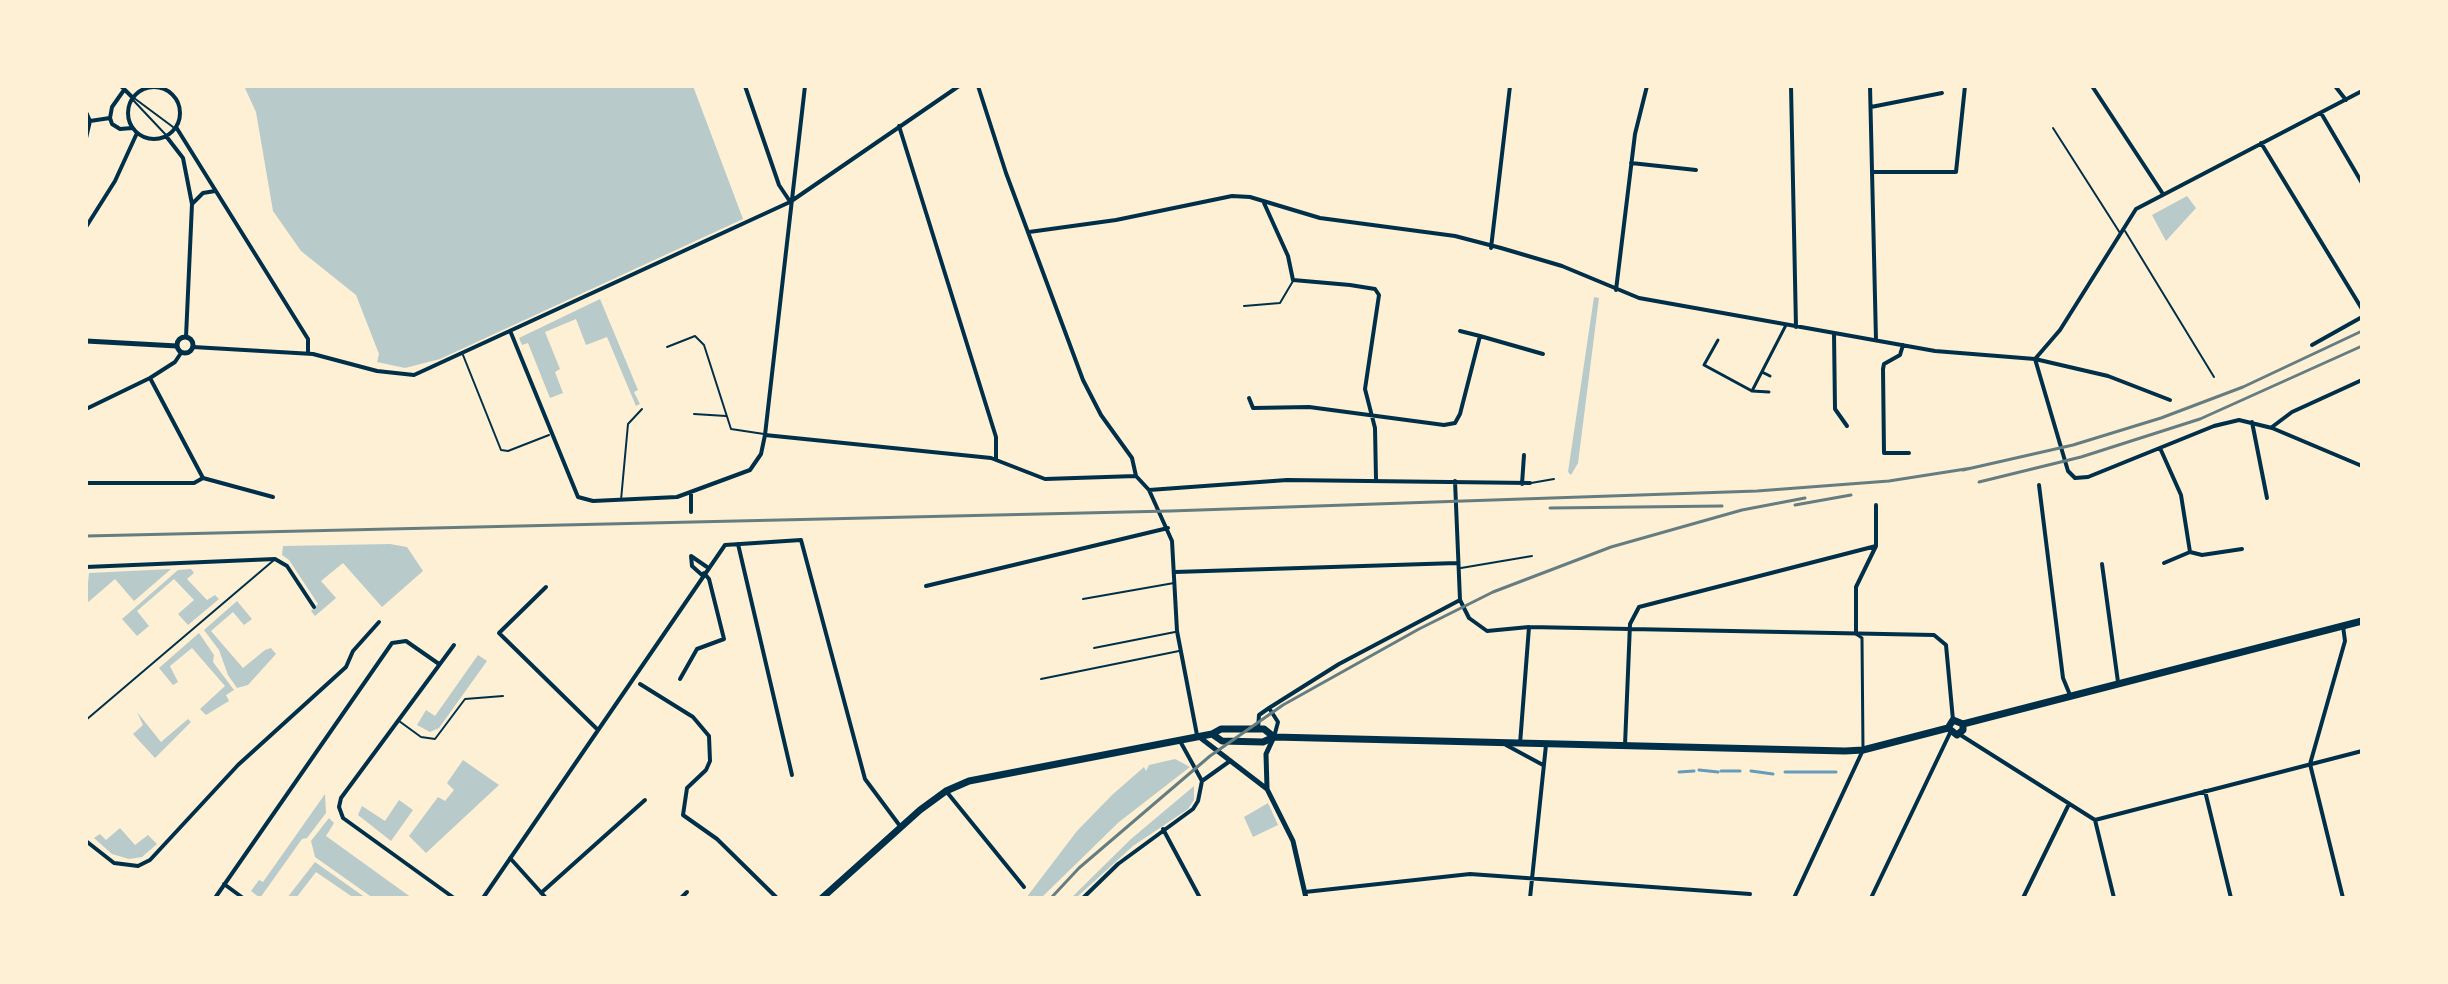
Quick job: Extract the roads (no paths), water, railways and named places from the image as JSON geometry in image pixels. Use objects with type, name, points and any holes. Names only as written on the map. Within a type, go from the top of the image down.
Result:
[{"type":"main road","points":[[822,898],[946,791],[982,777],[1212,734],[1221,729],[1258,729],[1274,737],[1519,745],[1863,750],[1952,732],[1963,724],[2118,682],[2362,621]]},
{"type":"main road","points":[[1952,732],[1953,720],[1963,724]]},
{"type":"main road","points":[[1212,734],[1222,741],[1263,742],[1274,737]]},
{"type":"street","points":[[166,136],[176,127],[180,110],[169,86]]},
{"type":"street","points":[[745,86],[779,185],[790,202]]},
{"type":"street","points":[[511,333],[578,497],[587,501],[621,501],[691,494],[750,470],[761,454],[765,435],[805,86]]},
{"type":"street","points":[[193,347],[308,354],[401,375],[414,375],[790,202],[959,86]]},
{"type":"street","points":[[978,86],[1083,380],[1101,415],[1132,458],[1136,476],[1149,490],[1168,528],[1175,572],[1179,651],[1197,735],[1267,789],[1289,831],[1306,895],[1470,874],[1728,895],[1750,894]]},
{"type":"street","points":[[1491,248],[1510,86]]},
{"type":"street","points":[[1616,290],[1631,163],[1647,86]]},
{"type":"street","points":[[1791,86],[1796,327]]},
{"type":"street","points":[[1870,86],[1876,340]]},
{"type":"street","points":[[1873,172],[1956,172],[1965,86]]},
{"type":"street","points":[[2092,86],[2163,194]]},
{"type":"street","points":[[2335,86],[2346,100]]},
{"type":"street","points":[[86,227],[115,181],[134,131],[128,117],[133,98],[144,89],[158,87],[171,93]]},
{"type":"street","points":[[133,98],[122,88],[112,107],[112,124],[120,129],[166,136],[183,158],[192,204],[186,337],[193,347]]},
{"type":"street","points":[[2035,359],[2060,330],[2136,209],[2362,91]]},
{"type":"street","points":[[1871,107],[1942,93]]},
{"type":"street","points":[[86,112],[90,121],[86,138]]},
{"type":"street","points":[[2321,113],[2362,183]]},
{"type":"street","points":[[90,121],[110,118]]},
{"type":"street","points":[[899,126],[996,437],[996,459]]},
{"type":"street","points":[[176,127],[308,339],[308,354]]},
{"type":"street","points":[[2261,143],[2362,309]]},
{"type":"street","points":[[1631,163],[1696,170]]},
{"type":"street","points":[[192,204],[203,193],[215,191]]},
{"type":"street","points":[[1029,232],[1116,220],[1232,196],[1320,218],[1455,236],[1562,266],[1616,290],[1662,303],[1903,345],[2035,359],[2108,376],[2170,400]]},
{"type":"street","points":[[1264,203],[1288,256],[1293,280],[1375,289],[1379,295],[1365,389],[1372,417],[1376,479]]},
{"type":"street","points":[[2312,345],[2362,317]]},
{"type":"street","points":[[1752,391],[1786,325]]},
{"type":"street","points":[[1460,331],[1543,354]]},
{"type":"street","points":[[1834,333],[1835,409],[1847,426]]},
{"type":"street","points":[[1249,398],[1253,408],[1309,407],[1444,425],[1455,423],[1480,336]]},
{"type":"street","points":[[86,341],[177,346],[186,337]]},
{"type":"street","points":[[1718,340],[1704,365],[1752,391],[1769,392]]},
{"type":"street","points":[[1903,345],[1900,355],[1884,364],[1883,369],[1884,453],[1909,453]]},
{"type":"street","points":[[177,346],[181,353]]},
{"type":"street","points":[[181,353],[189,353],[193,347]]},
{"type":"street","points":[[86,409],[150,378],[175,362],[181,353]]},
{"type":"street","points":[[2035,359],[2068,471],[2075,478],[2088,477],[2225,422],[2252,422],[2272,428],[2362,466]]},
{"type":"street","points":[[1762,372],[1770,376]]},
{"type":"street","points":[[150,378],[203,478]]},
{"type":"street","points":[[2272,428],[2292,412],[2362,380]]},
{"type":"street","points":[[2252,422],[2267,498]]},
{"type":"street","points":[[765,435],[996,459],[1049,480],[1136,476]]},
{"type":"street","points":[[2159,448],[2181,495],[2190,552]]},
{"type":"street","points":[[1522,484],[1524,455]]},
{"type":"street","points":[[86,483],[194,483],[203,478],[273,497]]},
{"type":"street","points":[[1149,490],[1287,480],[1530,483]]},
{"type":"street","points":[[1455,481],[1460,600],[1469,618],[1487,631],[1529,627],[1937,636],[1945,642],[1953,720]]},
{"type":"street","points":[[2039,485],[2063,678],[2070,695]]},
{"type":"street","points":[[691,494],[691,512]]},
{"type":"street","points":[[1856,634],[1856,587],[1876,546],[1876,505]]},
{"type":"street","points":[[926,586],[1168,528]]},
{"type":"street","points":[[483,898],[707,567],[723,547],[738,544],[801,540],[865,779],[901,828]]},
{"type":"street","points":[[738,544],[792,775]]},
{"type":"street","points":[[1625,747],[1630,630],[1633,614],[1645,603],[1876,546]]},
{"type":"street","points":[[2164,563],[2190,552],[2202,555],[2242,549]]},
{"type":"street","points":[[680,679],[697,649],[723,642],[724,639],[709,579],[692,566],[691,556],[707,567]]},
{"type":"street","points":[[86,567],[275,559],[287,566],[314,607]]},
{"type":"street","points":[[2102,564],[2118,682]]},
{"type":"street","points":[[1175,572],[1458,566]]},
{"type":"street","points":[[546,587],[499,633],[598,730]]},
{"type":"street","points":[[1258,729],[1259,715],[1269,708],[1360,652],[1460,600]]},
{"type":"street","points":[[86,841],[114,863],[138,866],[150,860],[238,765],[346,667],[353,651],[379,622]]},
{"type":"street","points":[[2343,626],[2345,641],[2310,764],[2343,898]]},
{"type":"street","points":[[1519,745],[1529,627]]},
{"type":"street","points":[[1794,898],[1863,750],[1862,638],[1856,634]]},
{"type":"street","points":[[215,898],[392,643],[406,641],[439,664]]},
{"type":"street","points":[[454,645],[341,798],[340,813],[454,898]]},
{"type":"street","points":[[640,684],[693,717],[709,736],[710,761],[706,770],[687,788],[683,815],[717,839],[777,898]]},
{"type":"street","points":[[1267,789],[1266,754],[1278,722],[1269,708]]},
{"type":"street","points":[[1871,898],[1952,732],[2095,820],[2114,898]]},
{"type":"street","points":[[1179,739],[1202,781]]},
{"type":"street","points":[[1504,744],[1543,765]]},
{"type":"street","points":[[1530,898],[1546,745]]},
{"type":"street","points":[[2095,820],[2362,751]]},
{"type":"street","points":[[1083,898],[1163,829],[1193,809],[1202,781],[1230,761]]},
{"type":"street","points":[[946,791],[1024,887]]},
{"type":"street","points":[[2205,791],[2231,898]]},
{"type":"street","points":[[541,893],[645,800]]},
{"type":"street","points":[[2023,898],[2069,804]]},
{"type":"street","points":[[1163,829],[1200,898]]},
{"type":"street","points":[[510,857],[546,898]]},
{"type":"street","points":[[224,884],[243,898]]},
{"type":"street","points":[[681,898],[687,892]]},
{"type":"lane","points":[[166,136],[165,131],[133,104],[133,98],[138,98],[176,127]]},
{"type":"lane","points":[[2053,128],[2214,377]]},
{"type":"lane","points":[[1244,306],[1280,303],[1293,280]]},
{"type":"lane","points":[[667,347],[695,336],[704,345],[731,429],[765,435]]},
{"type":"lane","points":[[462,354],[501,450],[508,451],[551,434]]},
{"type":"lane","points":[[621,501],[628,424],[642,409]]},
{"type":"lane","points":[[694,414],[727,416]]},
{"type":"lane","points":[[1530,483],[1554,479]]},
{"type":"lane","points":[[1458,566],[1532,556]]},
{"type":"lane","points":[[86,720],[275,559]]},
{"type":"lane","points":[[1083,599],[1175,583]]},
{"type":"lane","points":[[1094,648],[1177,631]]},
{"type":"lane","points":[[1041,679],[1179,651]]},
{"type":"lane","points":[[398,720],[421,737],[435,739],[465,699],[503,696]]},
{"type":"waterway","points":[[1699,770],[1718,772]]},
{"type":"waterway","points":[[1679,772],[1694,771]]},
{"type":"waterway","points":[[1721,771],[1740,771]]},
{"type":"waterway","points":[[1751,771],[1773,774]]},
{"type":"waterway","points":[[1785,772],[1836,772]]},
{"type":"railway","points":[[1963,470],[2073,445],[2161,418],[2243,387],[2362,331]]},
{"type":"railway","points":[[1979,482],[2081,457],[2200,419],[2362,346]]},
{"type":"railway","points":[[86,536],[1170,511],[1757,491],[1889,481],[1972,468]]},
{"type":"railway","points":[[1795,505],[1851,495]]},
{"type":"railway","points":[[1051,898],[1079,868],[1210,756],[1283,705],[1419,629],[1493,592],[1611,547],[1742,510],[1805,498]]},
{"type":"railway","points":[[1550,508],[1722,506]]}]
